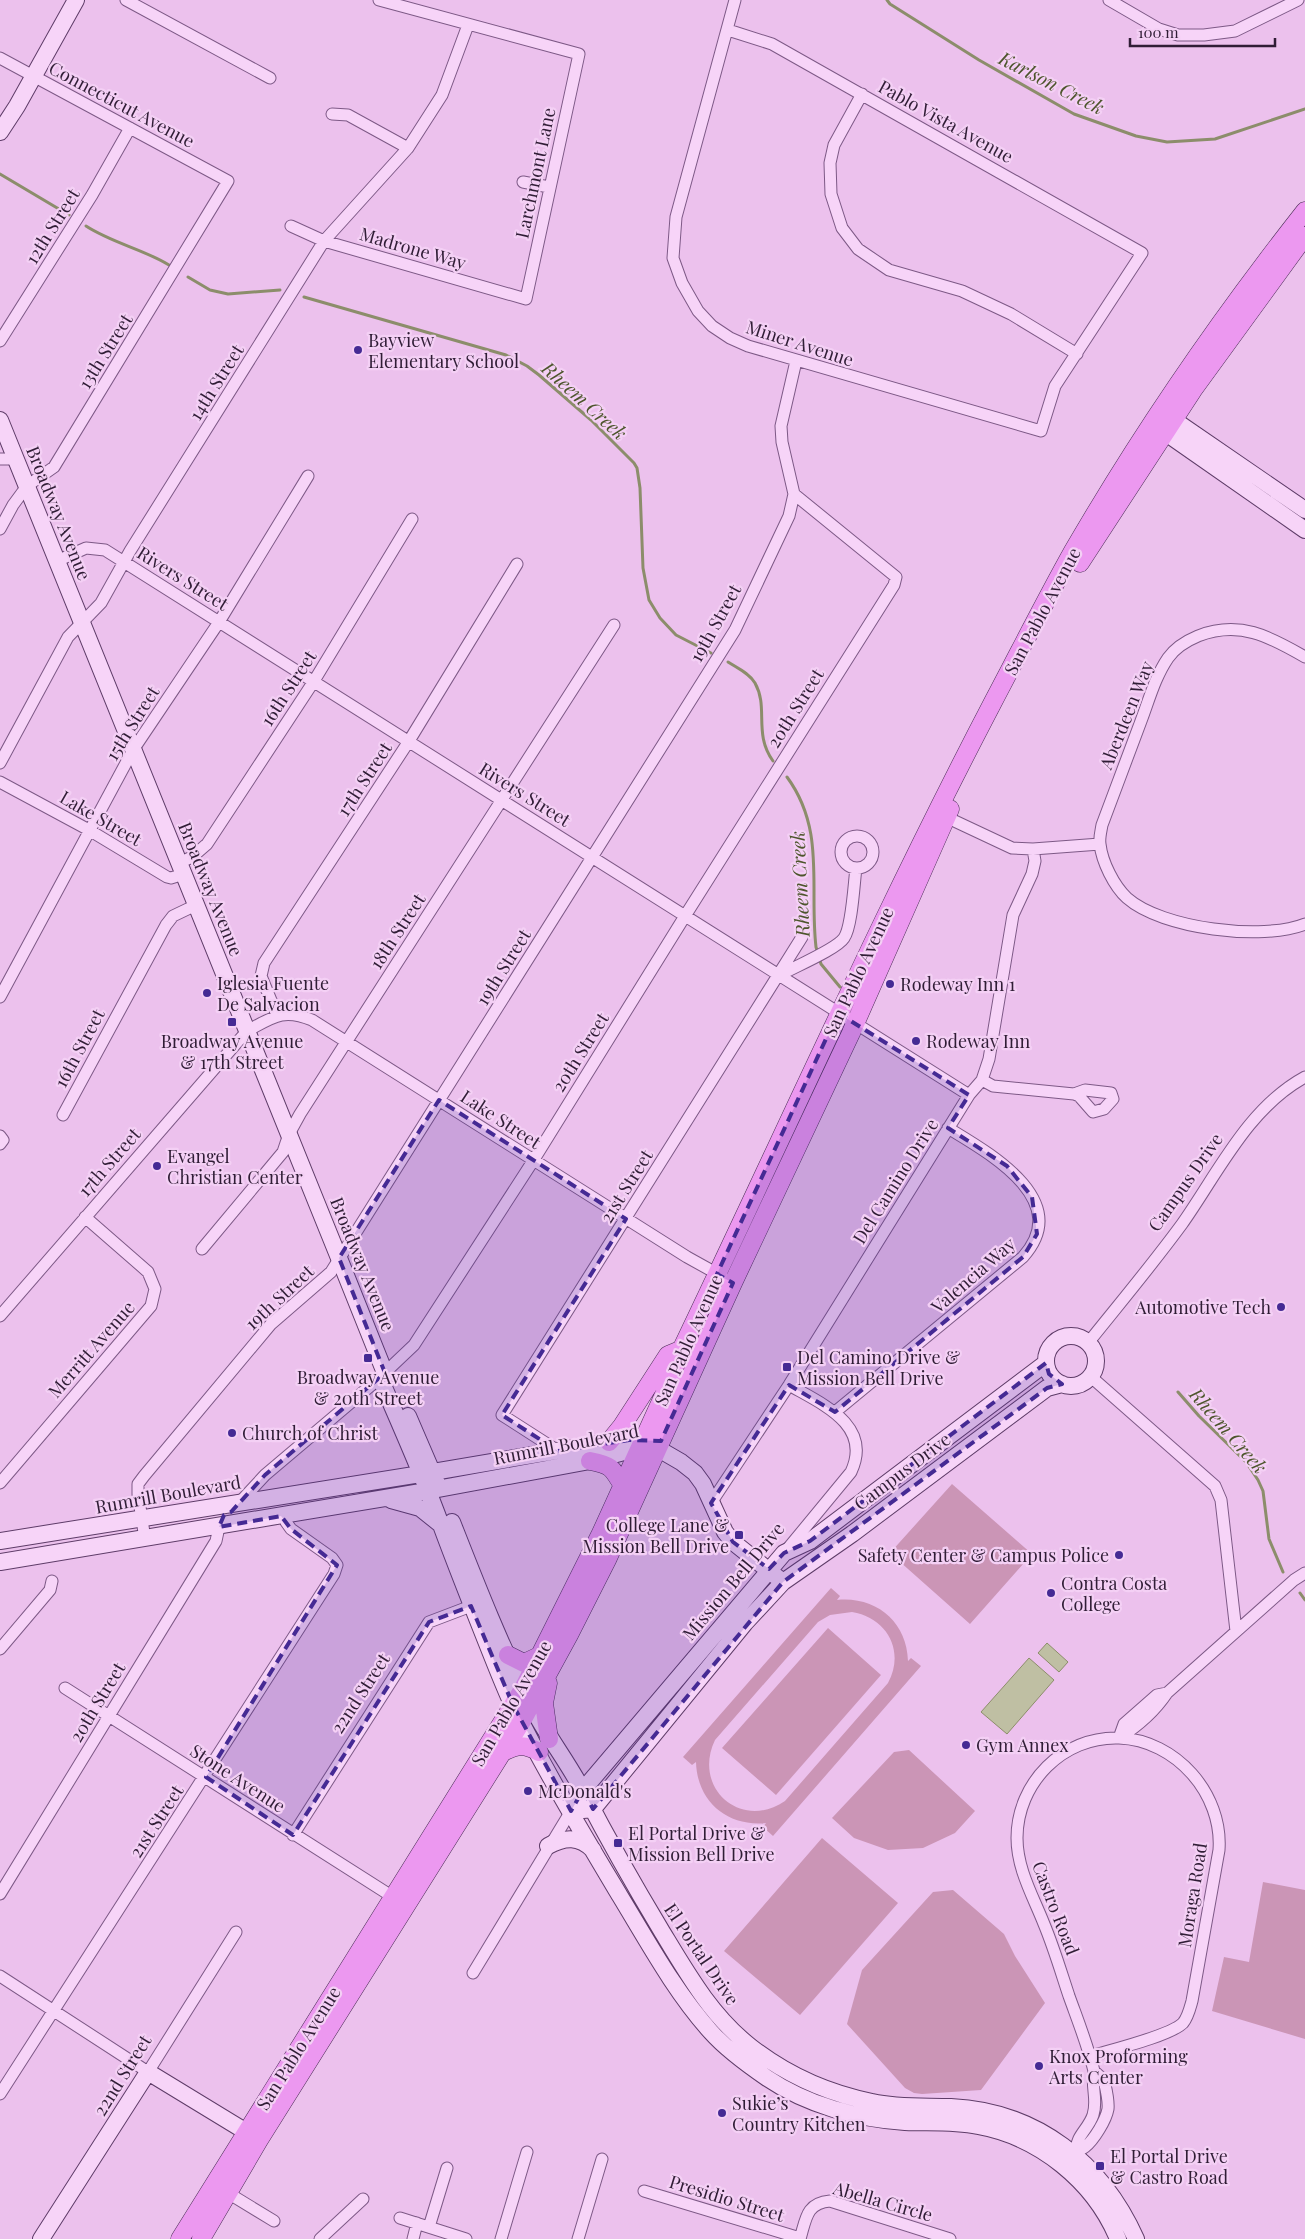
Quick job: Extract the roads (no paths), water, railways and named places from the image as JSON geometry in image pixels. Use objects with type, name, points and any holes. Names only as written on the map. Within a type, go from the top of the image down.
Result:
[{"type":"main road","points":[[0,132],[34,77],[76,0]]},
{"type":"main road","name":"San Pablo Avenue","points":[[546,1660],[607,1560],[680,1350],[838,1013],[937,809],[1055,583],[1156,418],[1240,296],[1305,211]]},
{"type":"main road","name":"San Pablo Avenue","points":[[180,2239],[384,1942],[522,1721],[527,1697],[546,1660],[623,1486],[647,1446],[733,1283],[856,1024],[946,817],[1026,659],[1085,554],[1193,390],[1305,236]]},
{"type":"main road","points":[[1156,418],[1305,510]]},
{"type":"main road","name":"Broadway Avenue","points":[[0,420],[8,459],[27,486],[385,1373],[384,1385],[428,1473]]},
{"type":"main road","points":[[1170,427],[1305,530]]},
{"type":"main road","points":[[1074,1336],[1088,1343],[1095,1355],[1096,1362],[1090,1376],[1078,1384],[1062,1384],[1050,1374],[1046,1364],[1049,1349],[1060,1338],[1074,1336]]},
{"type":"main road","points":[[609,1442],[622,1426],[668,1355],[680,1350]]},
{"type":"main road","name":"Campus Drive","points":[[784,1553],[810,1541],[1046,1364]]},
{"type":"main road","name":"Broadway Avenue","points":[[385,1373],[391,1377],[424,1450],[442,1526],[478,1604],[508,1655],[527,1697]]},
{"type":"main road","name":"Campus Drive","points":[[783,1582],[852,1534],[1047,1388],[1062,1384]]},
{"type":"main road","name":"Rumrill Boulevard","points":[[0,1541],[428,1473],[609,1442],[647,1446]]},
{"type":"main road","points":[[647,1446],[683,1463],[695,1473],[703,1484],[725,1532],[733,1542],[783,1582]]},
{"type":"main road","name":"Rumrill Boulevard","points":[[0,1562],[219,1527],[590,1461],[647,1446]]},
{"type":"main road","points":[[424,1450],[429,1456],[443,1461],[470,1466]]},
{"type":"main road","points":[[590,1461],[607,1464],[614,1469],[623,1486]]},
{"type":"main road","name":"Broadway Avenue","points":[[433,1489],[478,1604],[513,1706]]},
{"type":"main road","points":[[381,1498],[420,1508],[442,1526]]},
{"type":"main road","points":[[219,1527],[224,1515],[252,1508],[260,1499]]},
{"type":"main road","name":"Mission Bell Drive","points":[[571,1811],[583,1790],[784,1553]]},
{"type":"main road","name":"Mission Bell Drive","points":[[593,1810],[755,1612],[783,1582]]},
{"type":"main road","points":[[503,1752],[518,1745],[544,1746],[546,1660],[524,1663],[508,1655]]},
{"type":"main road","name":"San Pablo Avenue","points":[[201,2239],[228,2193],[252,2136],[392,1897],[513,1706],[527,1697]]},
{"type":"main road","name":"El Portal Drive","points":[[527,1697],[544,1746],[571,1811],[650,1944],[694,2012],[713,2035],[770,2080],[805,2098],[837,2110],[904,2122],[965,2124],[993,2129],[1071,2157],[1106,2186],[1117,2202],[1136,2239]]},
{"type":"main road","name":"El Portal Drive","points":[[513,1706],[522,1721],[583,1790],[622,1866],[692,1983],[717,2016],[751,2047],[790,2074],[825,2090],[874,2103],[981,2110],[1010,2118],[1034,2128],[1060,2142],[1071,2157],[1082,2182],[1098,2203],[1118,2239]]},
{"type":"main road","points":[[571,1811],[593,1810]]},
{"type":"main road","points":[[417,1891],[414,1878],[432,1846],[431,1836]]},
{"type":"main road","points":[[548,1846],[568,1838],[586,1843],[594,1851]]},
{"type":"main road","points":[[384,1942],[383,1924],[393,1908],[392,1897]]},
{"type":"main road","points":[[148,2072],[252,2136]]},
{"type":"main road","name":"22nd Street","points":[[41,2239],[148,2072]]},
{"type":"street","points":[[126,0],[270,78]]},
{"type":"street","points":[[379,0],[468,25]]},
{"type":"street","name":"Miner Avenue","points":[[736,0],[676,216],[673,258],[682,283],[691,300],[712,326],[730,338],[748,346],[1041,431],[1055,386],[1076,354]]},
{"type":"street","points":[[1109,0],[1159,30],[1178,35],[1204,35],[1235,30],[1298,0]]},
{"type":"street","name":"Larchmont Lane","points":[[468,25],[579,54],[526,299]]},
{"type":"street","name":"14th Street","points":[[0,764],[68,637],[101,602],[124,561],[324,241],[408,148],[442,95],[468,25]]},
{"type":"street","name":"Pablo Vista Avenue","points":[[728,30],[772,44],[1142,253],[1076,354]]},
{"type":"street","name":"Connecticut Avenue","points":[[0,58],[228,181]]},
{"type":"street","points":[[862,94],[834,144],[830,163],[831,194],[842,228],[858,249],[889,270],[962,291],[1011,314],[1076,354]]},
{"type":"street","points":[[332,114],[348,115],[408,148]]},
{"type":"street","name":"12th Street","points":[[0,341],[92,195],[130,128]]},
{"type":"street","name":"13th Street","points":[[0,529],[13,505],[27,486],[54,467],[228,181]]},
{"type":"street","points":[[523,182],[549,187]]},
{"type":"street","name":"Madrone Way","points":[[292,226],[324,241],[526,299]]},
{"type":"street","name":"19th Street","points":[[145,1538],[141,1519],[138,1484],[271,1324],[331,1272],[593,858],[734,630],[789,516],[794,494],[782,442],[781,426],[796,361]]},
{"type":"street","name":"15th Street","points":[[0,998],[133,750],[219,622],[308,476]]},
{"type":"street","name":"20th Street","points":[[241,1502],[265,1476],[385,1373],[414,1345],[533,1160],[894,585],[896,577],[794,494]]},
{"type":"street","name":"16th Street","points":[[182,869],[207,844],[314,681],[412,519]]},
{"type":"street","name":"Rivers Street","points":[[57,561],[86,548],[104,550],[124,561],[969,1095]]},
{"type":"street","name":"17th Street","points":[[277,1015],[261,976],[264,963],[409,741],[517,564]]},
{"type":"street","name":"18th Street","points":[[202,1249],[283,1152],[289,1134],[346,1041],[614,625]]},
{"type":"street","name":"Aberdeen Way","points":[[1100,844],[1102,825],[1157,678],[1174,650],[1190,639],[1216,630],[1233,629],[1260,635],[1305,657]]},
{"type":"street","name":"Lake Street","points":[[0,782],[89,830],[154,870],[171,878],[182,869]]},
{"type":"street","points":[[946,817],[1012,848],[1033,850],[1100,844],[1110,875],[1128,898],[1150,912],[1189,925],[1220,931],[1256,933],[1305,924]]},
{"type":"street","name":"Del Camino Drive","points":[[711,1503],[789,1385],[969,1095],[982,1080],[989,1059],[1013,915],[1032,874],[1035,861],[1033,850]]},
{"type":"street","points":[[779,975],[835,947],[845,938],[849,923],[856,868]]},
{"type":"street","name":"16th Street","points":[[63,1115],[166,925],[173,916],[196,905]]},
{"type":"street","name":"21st Street","points":[[558,1451],[502,1415],[802,937]]},
{"type":"street","name":"Lake Street","points":[[277,1015],[296,1014],[312,1020],[626,1219],[733,1283]]},
{"type":"street","points":[[247,1031],[277,1015]]},
{"type":"street","name":"17th Street","points":[[0,1316],[247,1031]]},
{"type":"street","name":"Campus Drive","points":[[1088,1343],[1178,1229],[1250,1124],[1276,1097],[1305,1077]]},
{"type":"street","points":[[982,1080],[993,1086],[1074,1094]]},
{"type":"street","name":"Valencia Way","points":[[835,1412],[1023,1257],[1034,1242],[1038,1225],[1036,1212],[1032,1197],[1024,1184],[995,1157],[948,1128]]},
{"type":"street","name":"Merritt Avenue","points":[[0,1483],[151,1306],[155,1289],[148,1272],[85,1217]]},
{"type":"street","points":[[1090,1376],[1215,1486],[1221,1500],[1236,1631]]},
{"type":"street","name":"Mission Bell Drive","points":[[784,1553],[851,1472],[856,1449],[853,1434],[846,1422],[835,1412],[789,1385]]},
{"type":"street","name":"21st Street","points":[[0,2094],[206,1777],[334,1574],[337,1565],[332,1558],[291,1528],[286,1522],[284,1515]]},
{"type":"street","name":"20th Street","points":[[0,1894],[216,1541],[219,1527]]},
{"type":"street","points":[[1120,1738],[1134,1728],[1161,1702],[1167,1693],[1236,1631],[1294,1580],[1305,1573]]},
{"type":"street","points":[[0,1649],[50,1590],[52,1581]]},
{"type":"street","name":"22nd Street","points":[[293,1835],[429,1622],[478,1604]]},
{"type":"street","name":"Stone Avenue","points":[[65,1688],[392,1897]]},
{"type":"street","name":"Moraga Road","points":[[1078,1746],[1099,1740],[1120,1738],[1144,1742],[1165,1751],[1197,1778],[1206,1791],[1213,1808],[1220,1836],[1192,2001],[1184,2022],[1177,2028],[1090,2056]]},
{"type":"street","name":"Castro Road","points":[[1071,2157],[1084,2148],[1095,2134],[1108,2109],[1104,2080],[1094,2072],[1045,1925],[1026,1881],[1019,1859],[1017,1838],[1021,1810],[1028,1790],[1057,1757],[1078,1746]]},
{"type":"street","name":"Mission Bell Drive","points":[[472,1974],[571,1811]]},
{"type":"street","name":"22nd Street","points":[[148,2072],[236,1932]]},
{"type":"street","points":[[0,1976],[148,2072]]},
{"type":"street","points":[[501,2239],[527,2152]]},
{"type":"street","points":[[578,2239],[602,2159]]},
{"type":"street","points":[[413,2239],[423,2225],[447,2168]]},
{"type":"street","name":"Presidio Street","points":[[644,2191],[800,2238]]},
{"type":"street","points":[[228,2193],[274,2221]]},
{"type":"street","points":[[320,2239],[363,2199]]},
{"type":"street","name":"Abella Circle","points":[[800,2238],[809,2211],[818,2202],[830,2201],[933,2236],[950,2239]]},
{"type":"street","points":[[400,2218],[461,2238]]},
{"type":"waterway","name":"Karlson Creek","points":[[887,0],[890,4],[979,60],[1074,114],[1136,136],[1167,142],[1215,139],[1305,109]]},
{"type":"waterway","name":"Rheem Creek","points":[[0,174],[69,215]]},
{"type":"waterway","name":"Rheem Creek","points":[[86,226],[169,265]]},
{"type":"waterway","name":"Rheem Creek","points":[[188,277],[210,290],[228,294],[280,290]]},
{"type":"waterway","name":"Rheem Creek","points":[[304,297],[506,355],[539,375],[591,420],[637,468],[640,488],[643,568],[649,600],[660,618],[676,635],[711,653]]},
{"type":"waterway","name":"Rheem Creek","points":[[728,662],[746,674],[755,683],[761,702],[764,741],[773,761]]},
{"type":"waterway","name":"Rheem Creek","points":[[787,777],[799,797],[807,817],[811,838],[814,859],[816,947],[821,964],[840,987]]},
{"type":"waterway","name":"Rheem Creek","points":[[1178,1392],[1199,1416],[1246,1462],[1258,1480],[1263,1491],[1269,1539],[1283,1572]]},
{"type":"waterway","name":"Rheem Creek","points":[[1300,1593],[1305,1600]]},
{"type":"place","name":"Bayview Elementary School","points":[[358,350]]},
{"type":"place","name":"Rodeway Inn 1","points":[[890,984]]},
{"type":"place","name":"Iglesia Fuente De Salvacion","points":[[207,993]]},
{"type":"place","name":"Broadway Avenue & 17th Street","points":[[232,1022]]},
{"type":"place","name":"Rodeway Inn","points":[[916,1041]]},
{"type":"place","name":"Evangel Christian Center","points":[[157,1166]]},
{"type":"place","name":"Automotive Tech","points":[[1281,1307]]},
{"type":"place","name":"Broadway Avenue & 20th Street","points":[[368,1358]]},
{"type":"place","name":"Del Camino Drive & Mission Bell Drive","points":[[787,1367]]},
{"type":"place","name":"Church of Christ","points":[[232,1433]]},
{"type":"place","name":"College Lane & Mission Bell Drive","points":[[739,1535]]},
{"type":"place","name":"Safety Center & Campus Police","points":[[1119,1555]]},
{"type":"place","name":"Contra Costa College","points":[[1051,1593]]},
{"type":"place","name":"Gym Annex","points":[[966,1745]]},
{"type":"place","name":"McDonald's","points":[[528,1791]]},
{"type":"place","name":"El Portal Drive & Mission Bell Drive","points":[[618,1843]]},
{"type":"place","name":"Knox Proforming Arts Center","points":[[1039,2066]]},
{"type":"place","name":"Sukie’s Country Kitchen","points":[[722,2113]]},
{"type":"place","name":"El Portal Drive & Castro Road","points":[[1100,2166]]}]
